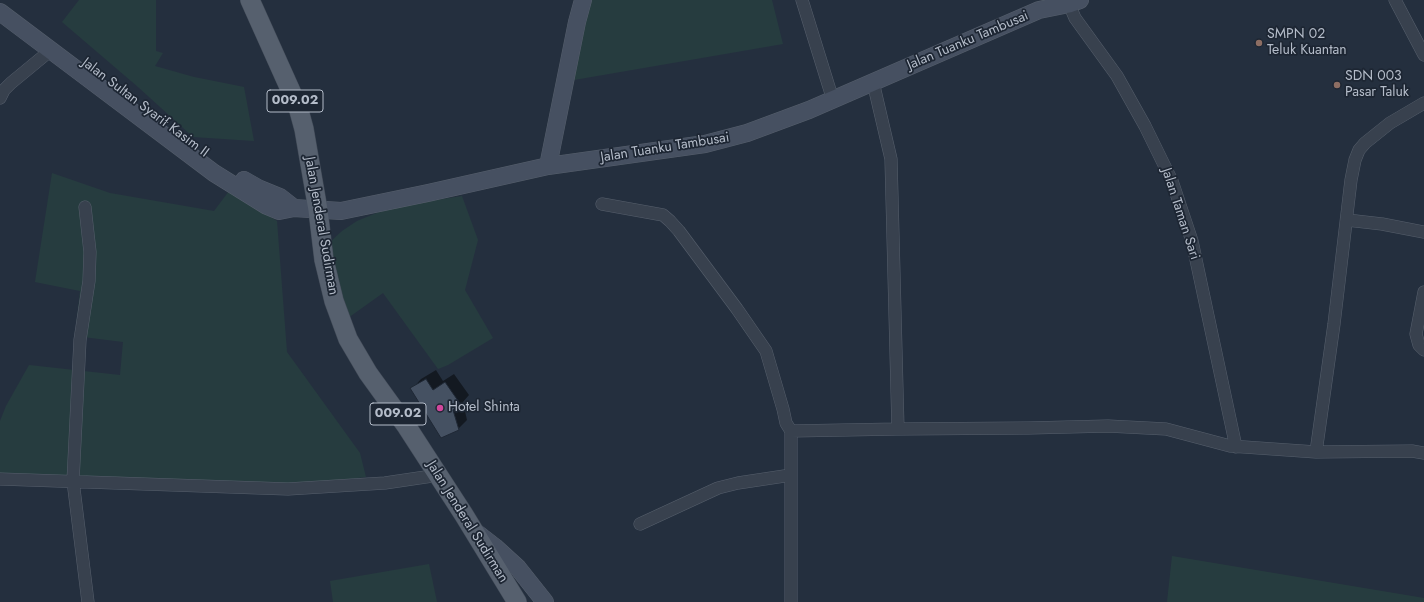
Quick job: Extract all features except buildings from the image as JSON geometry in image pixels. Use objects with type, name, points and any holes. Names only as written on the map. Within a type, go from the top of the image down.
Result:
[{"type":"main road","name":"Jalan Jenderal Sudirman","points":[[250,0],[298,107],[304,129],[318,210],[324,260],[334,301],[348,339],[368,373],[439,475],[517,602]]},
{"type":"main road","points":[[548,166],[577,22],[583,0]]},
{"type":"main road","name":"Jalan Sultan Syarif Kasim II","points":[[0,2],[55,47]]},
{"type":"main road","name":"Jalan Tuanku Tambusai","points":[[318,210],[341,212],[548,166],[705,144],[747,133],[833,100],[1045,5],[1072,2]]},
{"type":"main road","name":"Jalan Sultan Syarif Kasim II","points":[[0,12],[55,47],[91,67],[160,121],[235,175],[258,188],[280,197],[294,208],[318,210]]},
{"type":"main road","points":[[475,532],[495,547],[518,568],[546,602]]},
{"type":"street","points":[[802,0],[833,100]]},
{"type":"street","points":[[1395,0],[1424,55]]},
{"type":"street","name":"Jalan Taman Sari","points":[[1072,2],[1075,18],[1117,76],[1146,126],[1172,182],[1192,241],[1236,447]]},
{"type":"street","points":[[0,98],[4,90],[11,83],[55,47]]},
{"type":"street","points":[[873,82],[891,159],[898,428]]},
{"type":"street","points":[[1316,452],[1351,180],[1355,160],[1359,150],[1365,143],[1390,123],[1424,103]]},
{"type":"street","points":[[602,204],[632,208],[663,215],[670,221],[737,309],[766,351],[786,423],[791,431],[791,602]]},
{"type":"street","points":[[85,207],[90,252],[89,281],[80,340],[73,481],[88,602]]},
{"type":"street","points":[[1347,220],[1416,229],[1424,232]]},
{"type":"street","points":[[1424,292],[1416,334],[1418,345],[1424,350]]},
{"type":"street","points":[[791,431],[898,428],[1029,428],[1108,426],[1166,429],[1236,447],[1316,452],[1412,451],[1424,453]]},
{"type":"street","points":[[0,479],[288,489],[385,483],[439,475]]},
{"type":"street","points":[[640,524],[718,488],[738,483],[791,475]]},
{"type":"green space","points":[[79,0],[156,0],[156,51],[163,53],[155,66],[194,77],[244,87],[254,141],[193,137],[138,87],[62,22]]},
{"type":"green space","points":[[590,0],[772,0],[783,44],[574,80]]},
{"type":"green space","points":[[52,173],[110,193],[214,211],[229,191],[277,221],[287,352],[360,453],[366,477],[312,484],[0,476],[0,421],[6,406],[29,365],[120,375],[123,342],[75,336],[80,291],[35,282]]},
{"type":"green space","points":[[462,196],[478,240],[465,290],[493,338],[448,365],[438,369],[383,293],[348,318],[337,281],[330,242],[342,231],[357,221],[391,207]]},
{"type":"green space","points":[[1172,556],[1424,598],[1424,602],[1167,602]]},
{"type":"green space","points":[[429,564],[437,602],[333,602],[330,581]]},
{"type":"place","name":"SMPN 02 Teluk Kuantan","points":[[1259,43]]},
{"type":"place","name":"SDN 003 Pasar Taluk","points":[[1337,85]]},
{"type":"place","name":"Hotel Shinta","points":[[440,408]]}]
